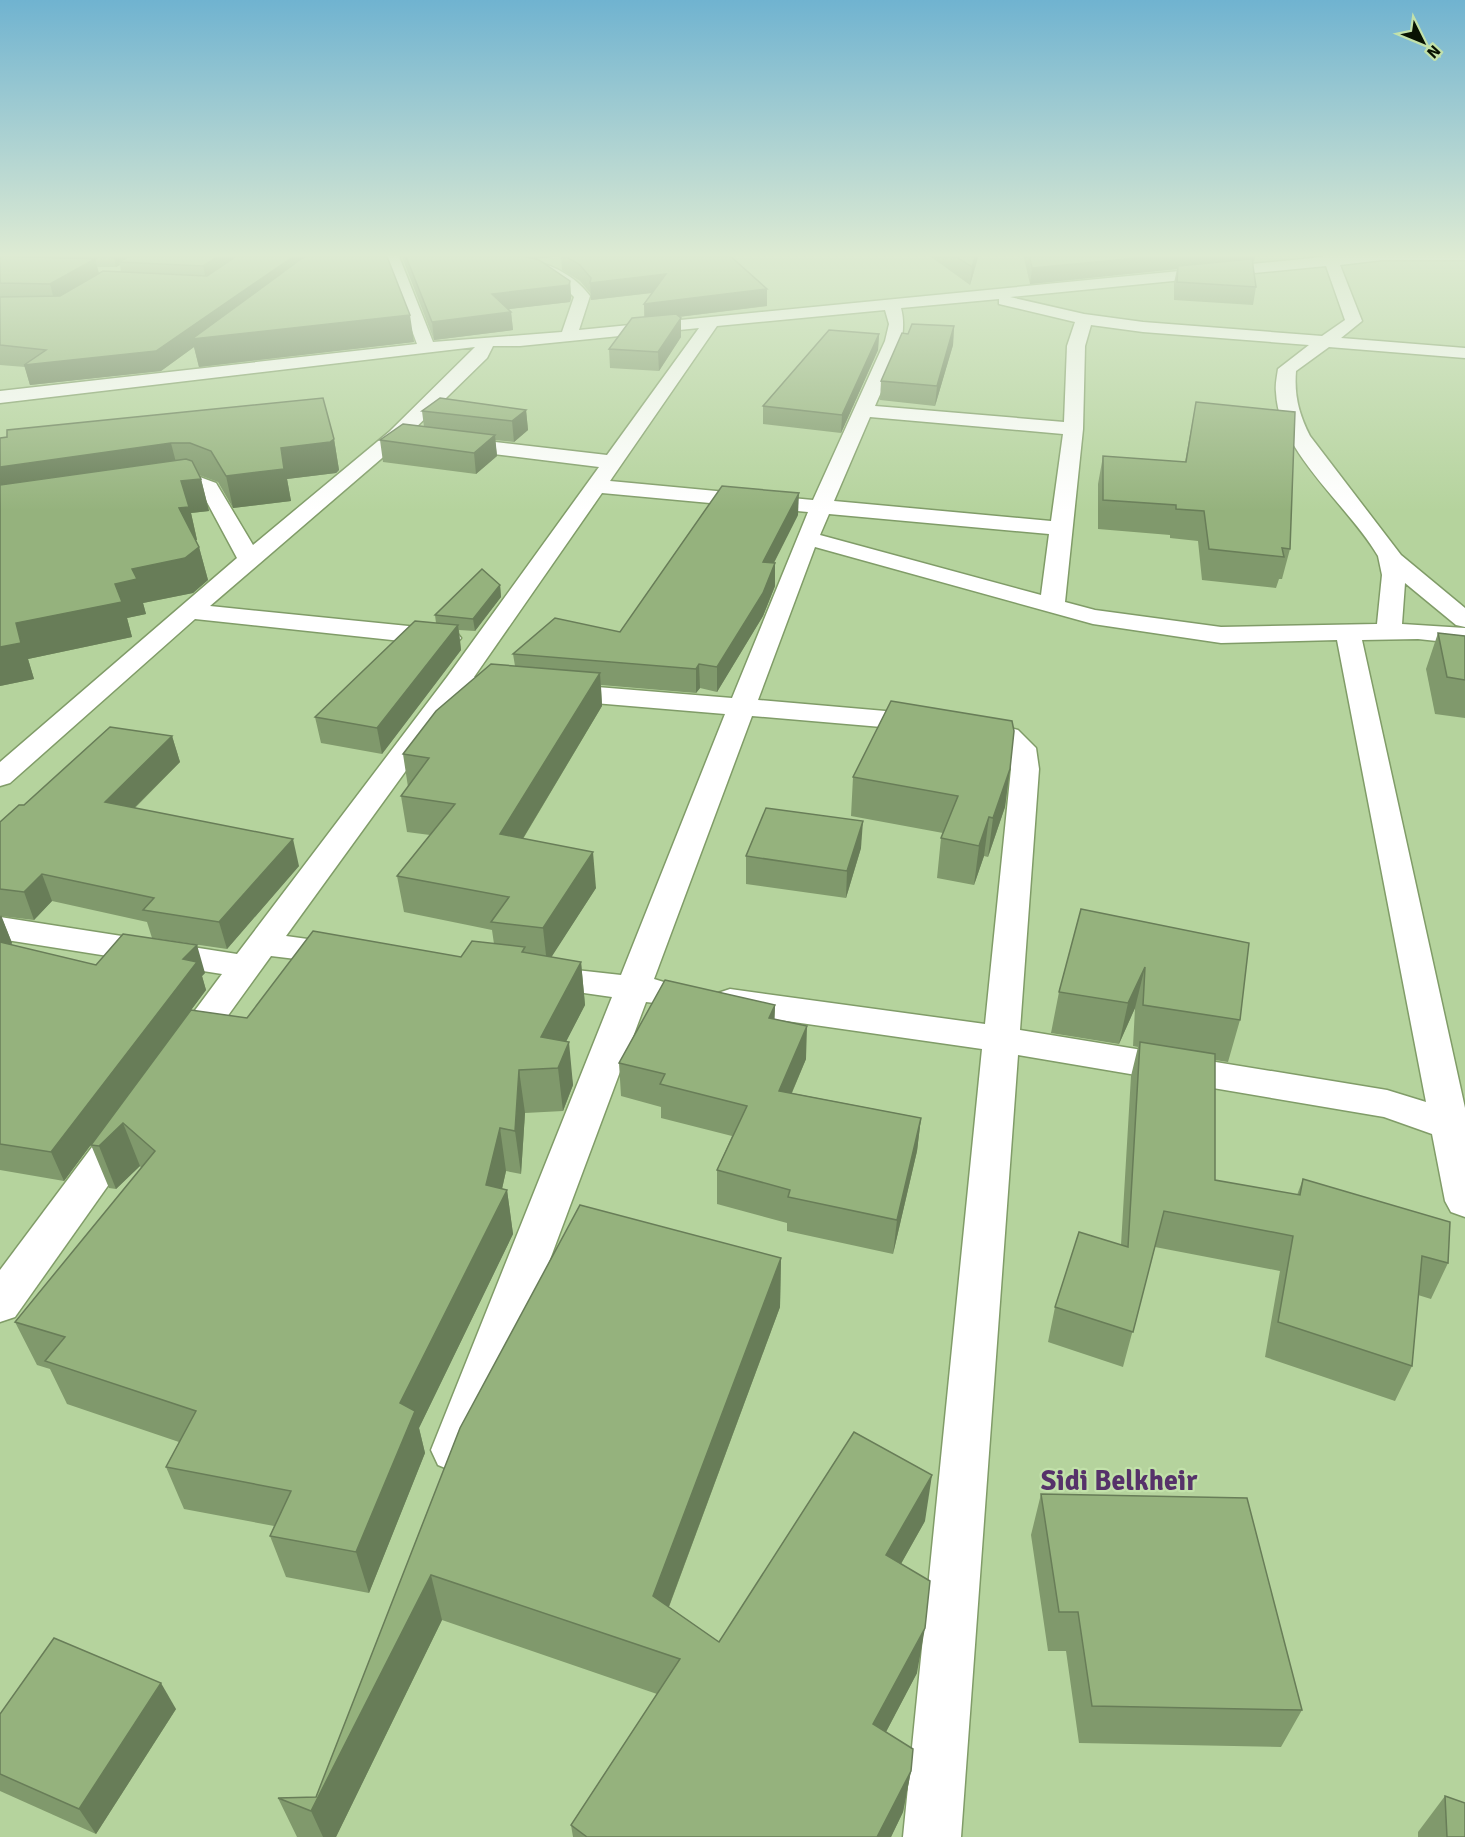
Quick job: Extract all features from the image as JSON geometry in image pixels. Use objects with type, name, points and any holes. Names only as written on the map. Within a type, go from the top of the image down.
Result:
[{"type":"street","points":[[424,340],[427,348]]},
{"type":"street","points":[[0,397],[151,385],[532,340]]},
{"type":"street","points":[[170,1070],[456,683],[699,340]]},
{"type":"street","points":[[443,1479],[814,522],[894,340]]},
{"type":"street","points":[[1053,606],[1073,429],[1078,340]]},
{"type":"street","points":[[1294,340],[1465,353]]},
{"type":"street","points":[[1324,340],[1287,369],[1283,384],[1288,415],[1297,436],[1368,524],[1391,559],[1465,620]]},
{"type":"street","points":[[1384,340],[1397,348],[1465,367]]},
{"type":"street","points":[[0,411],[151,385],[427,348],[484,347]]},
{"type":"street","points":[[0,777],[250,560],[415,438],[484,347]]},
{"type":"street","points":[[151,385],[192,360]]},
{"type":"street","points":[[862,411],[1073,429]]},
{"type":"street","points":[[415,438],[611,462]]},
{"type":"street","points":[[134,489],[178,482],[197,482],[209,487],[250,560]]},
{"type":"street","points":[[594,486],[814,522],[1063,529]]},
{"type":"street","points":[[814,522],[1053,606],[1093,617],[1221,635],[1418,631],[1465,636]]},
{"type":"street","points":[[1389,632],[1391,559]]},
{"type":"street","points":[[189,611],[485,642]]},
{"type":"street","points":[[1348,633],[1457,1126],[1465,1201]]},
{"type":"street","points":[[456,683],[977,727],[1008,736],[1022,748],[1025,770],[932,1837]]},
{"type":"street","points":[[0,928],[253,955],[378,957]]},
{"type":"street","points":[[506,973],[688,995],[1000,1039],[1387,1104],[1457,1126]]},
{"type":"street","points":[[7,1285],[143,1107]]},
{"type":"building","points":[[0,340],[172,340],[156,351],[24,365],[46,350],[0,345]]},
{"type":"building","points":[[616,340],[666,340],[658,352],[609,349]]},
{"type":"building","points":[[821,340],[876,340],[842,415],[763,406]]},
{"type":"building","points":[[899,340],[950,340],[937,386],[881,381]]},
{"type":"building","points":[[323,398],[334,439],[330,442],[281,448],[284,469],[226,476],[211,451],[190,443],[171,443],[0,467],[0,438],[7,437],[7,430]]},
{"type":"building","points":[[440,398],[526,410],[512,421],[422,411]]},
{"type":"building","points":[[1196,402],[1295,412],[1290,549],[1282,548],[1284,557],[1209,549],[1204,511],[1176,509],[1176,505],[1103,500],[1103,456],[1186,462]]},
{"type":"building","points":[[403,424],[495,435],[474,453],[380,440]]},
{"type":"building","points":[[186,459],[192,461],[201,479],[181,481],[189,507],[179,508],[199,547],[185,558],[132,569],[137,579],[115,584],[122,602],[16,623],[21,643],[0,647],[0,485]]},
{"type":"building","points":[[722,486],[799,493],[763,562],[775,563],[763,593],[717,667],[699,664],[696,669],[513,654],[555,618],[620,632]]},
{"type":"building","points":[[482,569],[500,585],[473,619],[435,615]]},
{"type":"building","points":[[415,621],[458,625],[377,728],[315,717]]},
{"type":"building","points":[[1438,633],[1465,636],[1465,680],[1447,677]]},
{"type":"building","points":[[491,664],[600,673],[500,834],[593,852],[543,928],[491,922],[509,897],[397,876],[455,804],[401,796],[429,758],[403,754],[436,711]]},
{"type":"building","points":[[891,701],[1012,721],[1014,731],[1010,769],[993,818],[989,817],[979,846],[941,838],[958,796],[853,777]]},
{"type":"building","points":[[110,727],[172,736],[105,802],[293,839],[219,922],[143,910],[154,898],[42,874],[24,892],[0,889],[0,822],[19,805],[24,805]]},
{"type":"building","points":[[766,808],[863,821],[847,871],[746,856]]},
{"type":"building","points":[[1081,909],[1249,943],[1240,1020],[1143,1005],[1145,967],[1128,1003],[1059,992]]},
{"type":"building","points":[[313,931],[461,957],[472,941],[525,947],[522,952],[581,962],[541,1037],[569,1042],[558,1068],[519,1070],[515,1131],[500,1128],[486,1185],[507,1190],[400,1403],[415,1411],[356,1552],[270,1536],[291,1491],[166,1467],[196,1411],[45,1361],[65,1337],[15,1322],[155,1151],[123,1123],[99,1146],[91,1145],[191,1010],[247,1018]]},
{"type":"building","points":[[123,934],[197,945],[183,959],[197,962],[51,1152],[0,1144],[0,942],[96,965]]},
{"type":"building","points":[[665,980],[775,1005],[769,1018],[807,1026],[779,1091],[921,1118],[897,1220],[788,1197],[790,1190],[717,1170],[747,1106],[660,1084],[665,1074],[619,1063]]},
{"type":"building","points":[[1140,1042],[1215,1054],[1215,1180],[1300,1195],[1303,1179],[1450,1222],[1448,1263],[1422,1256],[1412,1366],[1278,1322],[1293,1236],[1164,1211],[1133,1332],[1055,1307],[1079,1232],[1128,1247]]},
{"type":"building","points":[[580,1205],[781,1258],[653,1596],[719,1642],[854,1432],[932,1475],[886,1555],[930,1581],[925,1628],[873,1724],[913,1749],[911,1771],[877,1837],[587,1837],[571,1825],[680,1659],[431,1575],[311,1811],[278,1798],[316,1797],[460,1428]]},
{"type":"building","points":[[1041,1494],[1247,1498],[1302,1710],[1092,1706],[1078,1612],[1059,1612]]},
{"type":"building","points":[[54,1638],[161,1683],[79,1809],[0,1774],[0,1714]]},
{"type":"building","points":[[1445,1796],[1465,1803],[1465,1837],[1447,1837]]},
{"type":"district","name":"Sidi Belkheir","points":[[1119,1481]]}]
